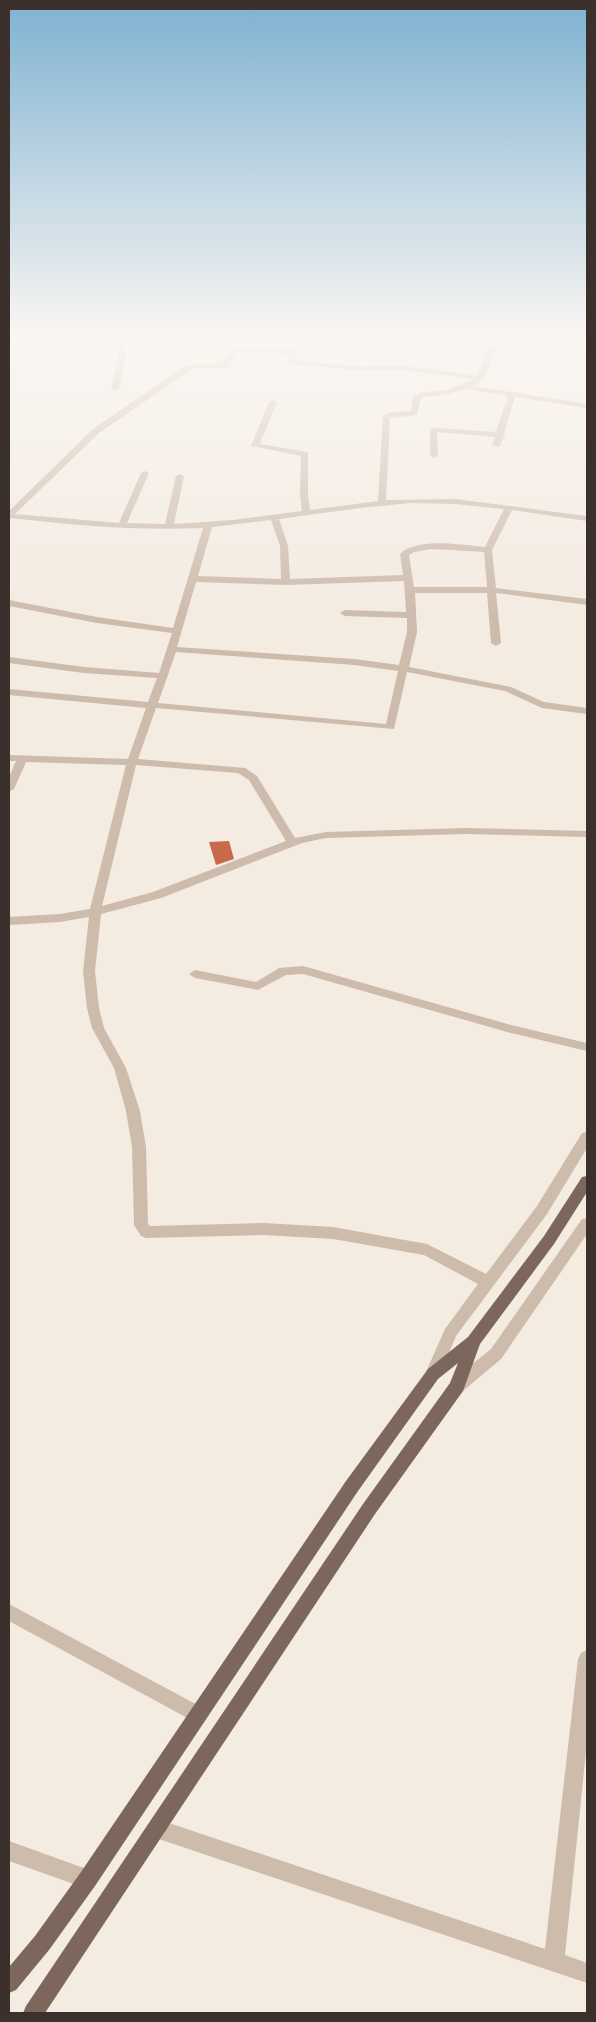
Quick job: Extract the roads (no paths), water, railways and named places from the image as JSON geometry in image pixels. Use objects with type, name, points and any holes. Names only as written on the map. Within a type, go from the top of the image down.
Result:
[{"type":"main road","points":[[9,1984],[42,1943],[88,1879],[197,1714],[352,1486],[433,1374],[473,1341],[549,1240],[587,1181]]},
{"type":"main road","points":[[33,2013],[369,1509],[457,1386],[473,1341]]},
{"type":"street","points":[[9,516],[98,432]]},
{"type":"street","points":[[261,432],[255,446],[306,454],[304,496],[307,514]]},
{"type":"street","points":[[382,504],[385,432]]},
{"type":"street","points":[[433,432],[434,456]]},
{"type":"street","points":[[466,432],[500,435],[496,445]]},
{"type":"street","points":[[122,524],[145,473]]},
{"type":"street","points":[[169,526],[180,476]]},
{"type":"street","points":[[9,516],[122,524],[208,525],[382,504],[431,501],[509,507],[587,518]]},
{"type":"street","points":[[496,643],[488,550],[509,507]]},
{"type":"street","points":[[274,518],[284,546],[286,582]]},
{"type":"street","points":[[208,525],[172,649],[132,762],[95,912],[89,970],[93,1008],[101,1036],[120,1068],[133,1111],[139,1147],[140,1215],[144,1230],[158,1232],[296,1229],[333,1232],[426,1250],[489,1282]]},
{"type":"street","points":[[9,692],[386,728],[392,724],[412,632],[410,590],[403,556],[409,550],[444,547],[488,550]]},
{"type":"street","points":[[192,579],[286,582],[408,578]]},
{"type":"street","points":[[410,590],[490,590],[587,602]]},
{"type":"street","points":[[9,603],[80,617],[176,631]]},
{"type":"street","points":[[345,613],[411,615]]},
{"type":"street","points":[[172,649],[323,660],[405,669],[508,689],[520,693],[537,704],[587,711]]},
{"type":"street","points":[[9,660],[84,670],[163,676]]},
{"type":"street","points":[[9,758],[132,762],[244,771],[253,778],[292,843]]},
{"type":"street","points":[[9,789],[22,759]]},
{"type":"street","points":[[9,921],[60,918],[95,912],[157,895],[292,843],[326,835],[466,831],[587,834]]},
{"type":"street","points":[[195,974],[258,986],[265,984],[283,971],[303,970],[512,1029],[587,1047]]},
{"type":"street","points":[[433,1374],[450,1333],[542,1210],[587,1137]]},
{"type":"street","points":[[457,1386],[496,1354],[587,1223]]},
{"type":"street","points":[[9,1612],[197,1714]]},
{"type":"street","points":[[554,1961],[587,1659]]},
{"type":"street","points":[[157,1829],[587,1973]]},
{"type":"street","points":[[9,1851],[88,1879]]}]
